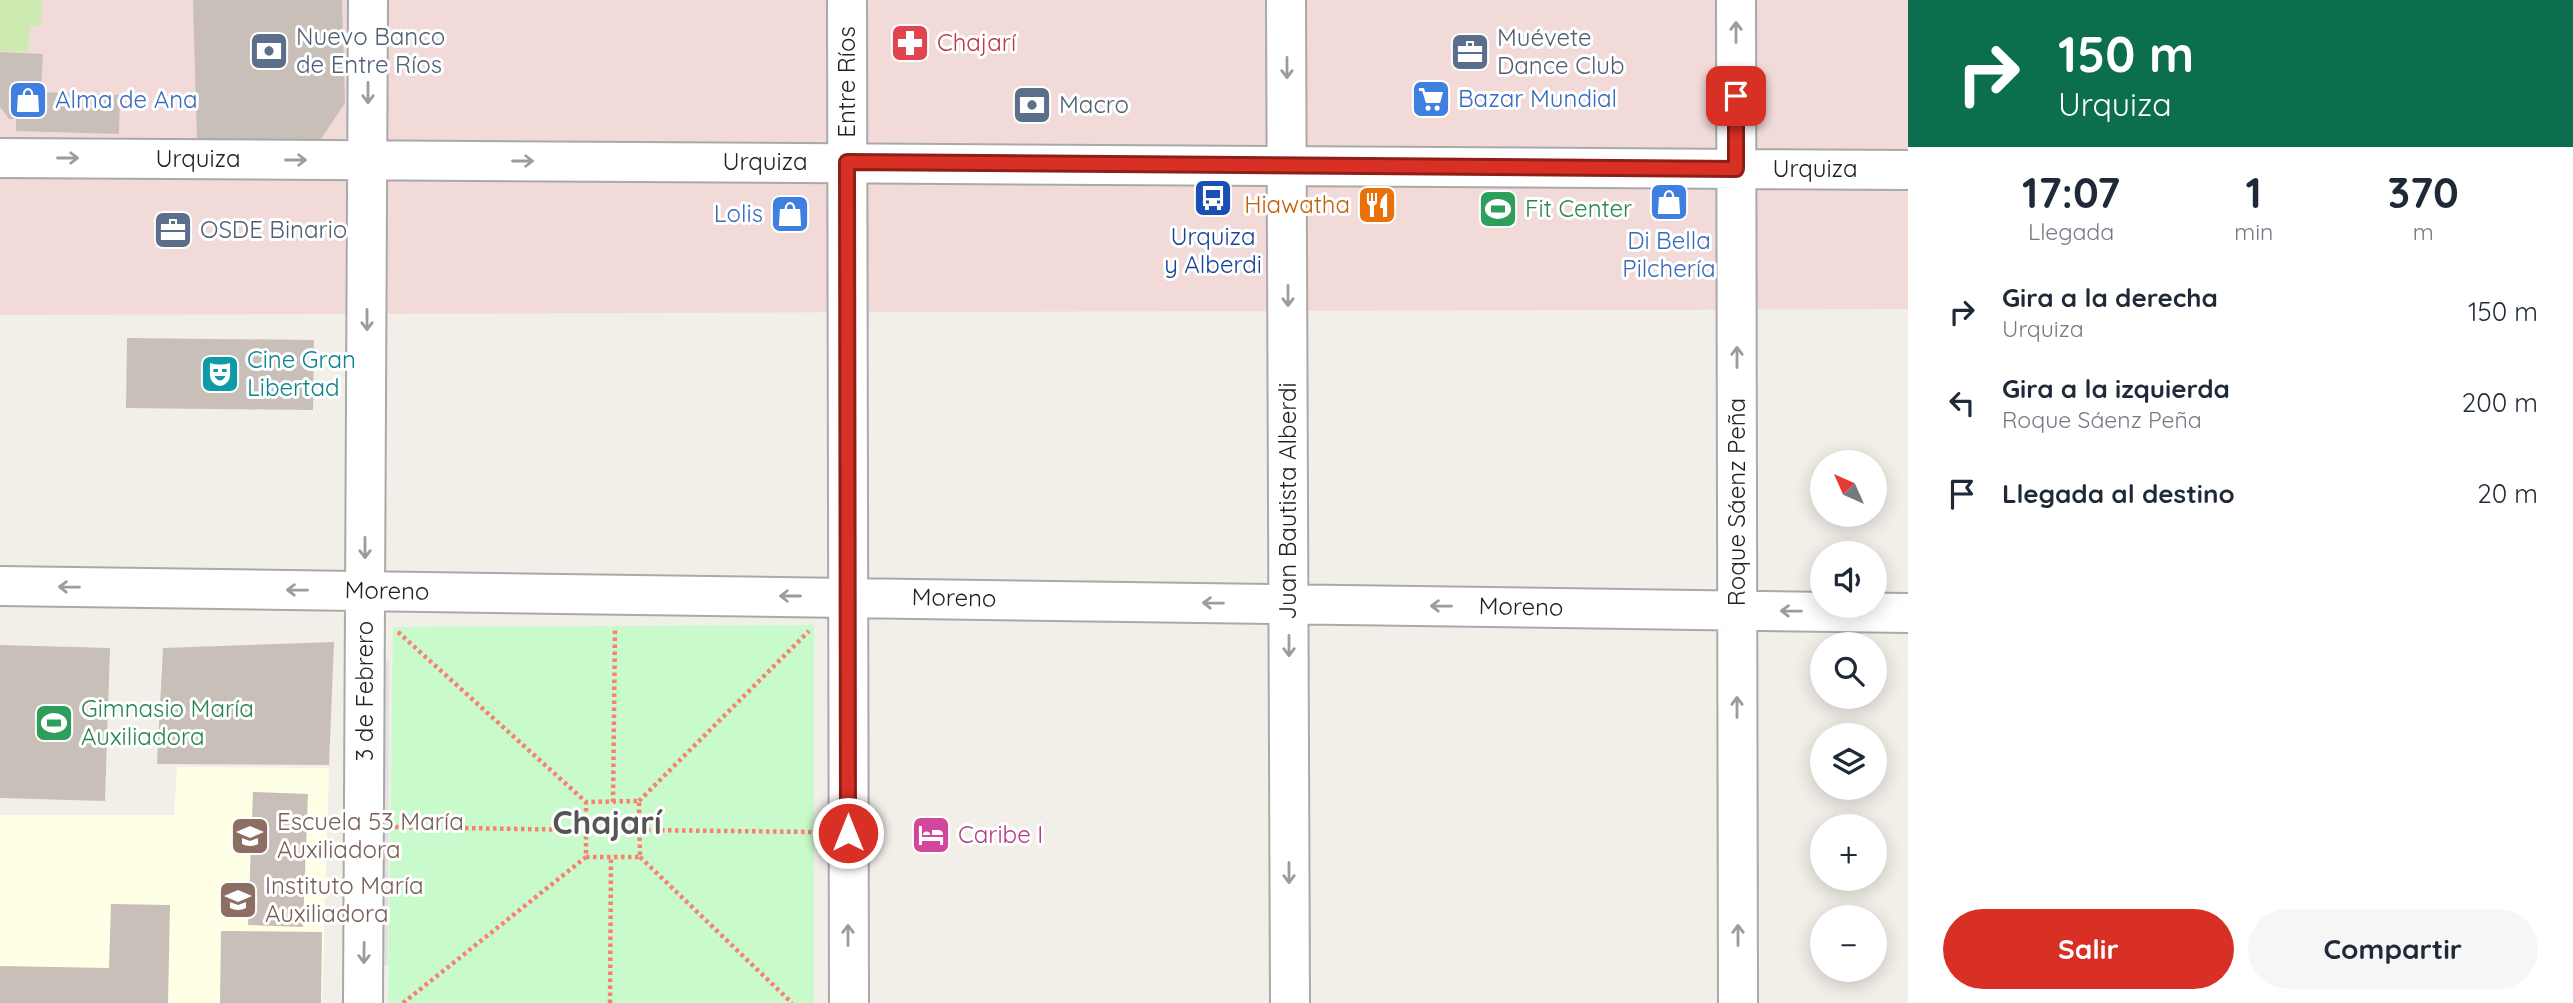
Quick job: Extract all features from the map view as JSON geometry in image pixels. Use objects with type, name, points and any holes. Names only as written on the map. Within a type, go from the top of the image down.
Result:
[{"type":"street","name":"3 de Febrero","points":[[363,1003],[368,0]]},
{"type":"street","name":"Entre Ríos","points":[[847,0],[849,1003]]},
{"type":"street","name":"Juan Bautista Alberdi","points":[[1286,0],[1290,1003]]},
{"type":"street","name":"Roque Sáenz Peña","points":[[1736,0],[1738,1003]]},
{"type":"street","name":"Urquiza","points":[[0,158],[1908,170]]},
{"type":"street","name":"Moreno","points":[[0,586],[1908,612]]},
{"type":"path","points":[[801,625],[814,625]]},
{"type":"path","points":[[814,625],[814,639]]},
{"type":"path","points":[[393,627],[586,802],[612,802],[639,801],[814,625]]},
{"type":"path","points":[[601,626],[628,626]]},
{"type":"path","points":[[612,802],[615,626]]},
{"type":"path","points":[[393,627],[407,627]]},
{"type":"path","points":[[393,627],[393,641]]},
{"type":"path","points":[[639,801],[640,857]]},
{"type":"path","points":[[586,802],[586,857]]},
{"type":"path","points":[[814,818],[814,845]]},
{"type":"path","points":[[390,827],[586,830]]},
{"type":"path","points":[[640,830],[814,832]]},
{"type":"path","points":[[403,1003],[586,857],[640,857],[792,1003]]},
{"type":"path","points":[[610,1003],[611,857]]},
{"type":"shaded area","points":[[0,0],[1908,0],[1908,309],[0,315]]},
{"type":"shaded area","points":[[389,660],[388,965],[379,965],[381,661]]},
{"type":"shaded area","points":[[177,767],[329,768],[322,1003],[0,1003],[0,815],[174,815]]},
{"type":"green space","points":[[0,0],[42,0],[41,26],[30,26],[28,52],[0,51]]},
{"type":"green space","points":[[814,625],[814,1003],[388,1003],[393,627]]},
{"type":"building","name":"Nuevo Banco de Entre Ríos","points":[[193,0],[342,0],[345,103],[321,139],[197,143]]},
{"type":"building","points":[[0,52],[43,54],[41,92],[120,95],[119,134],[16,131],[16,119],[9,119],[0,107]]},
{"type":"building","name":"Cine Gran Libertad","points":[[127,338],[314,340],[313,410],[126,408]]},
{"type":"building","points":[[334,642],[329,765],[157,764],[163,648]]},
{"type":"building","name":"Gimnasio María Auxiliadora","points":[[0,645],[110,648],[105,801],[0,798]]},
{"type":"building","points":[[253,792],[308,794],[303,927],[248,925]]},
{"type":"building","points":[[111,904],[170,905],[168,1003],[0,1003],[0,966],[109,968]]},
{"type":"building","points":[[221,931],[322,932],[321,1003],[220,1003]]},
{"type":"place","name":"Chajarí","points":[[910,43]]},
{"type":"place","name":"Nuevo Banco de Entre Ríos","points":[[269,51]]},
{"type":"place","name":"Muévete Dance Club","points":[[1470,52]]},
{"type":"place","name":"Bazar Mundial","points":[[1431,99]]},
{"type":"place","name":"Alma de Ana","points":[[28,100]]},
{"type":"place","name":"Macro","points":[[1032,105]]},
{"type":"place","name":"Urquiza y Alberdi","points":[[1213,198]]},
{"type":"place","name":"Di Bella Pilchería","points":[[1669,202]]},
{"type":"place","name":"Hiawatha","points":[[1377,205]]},
{"type":"place","name":"Fit Center","points":[[1498,209]]},
{"type":"place","name":"Lolis","points":[[790,214]]},
{"type":"place","name":"OSDE Binario","points":[[173,230]]},
{"type":"place","name":"Cine Gran Libertad","points":[[220,374]]},
{"type":"place","name":"Gimnasio María Auxiliadora","points":[[54,723]]},
{"type":"place","name":"Caribe I","points":[[931,835]]},
{"type":"place","name":"Escuela 53 María Auxiliadora","points":[[250,836]]},
{"type":"place","name":"Instituto María Auxiliadora","points":[[238,900]]},
{"type":"district","name":"Chajarí","points":[[607,823]]},
{"type":"route","points":[[848,833],[847,162],[1736,169],[1736,96]]}]
